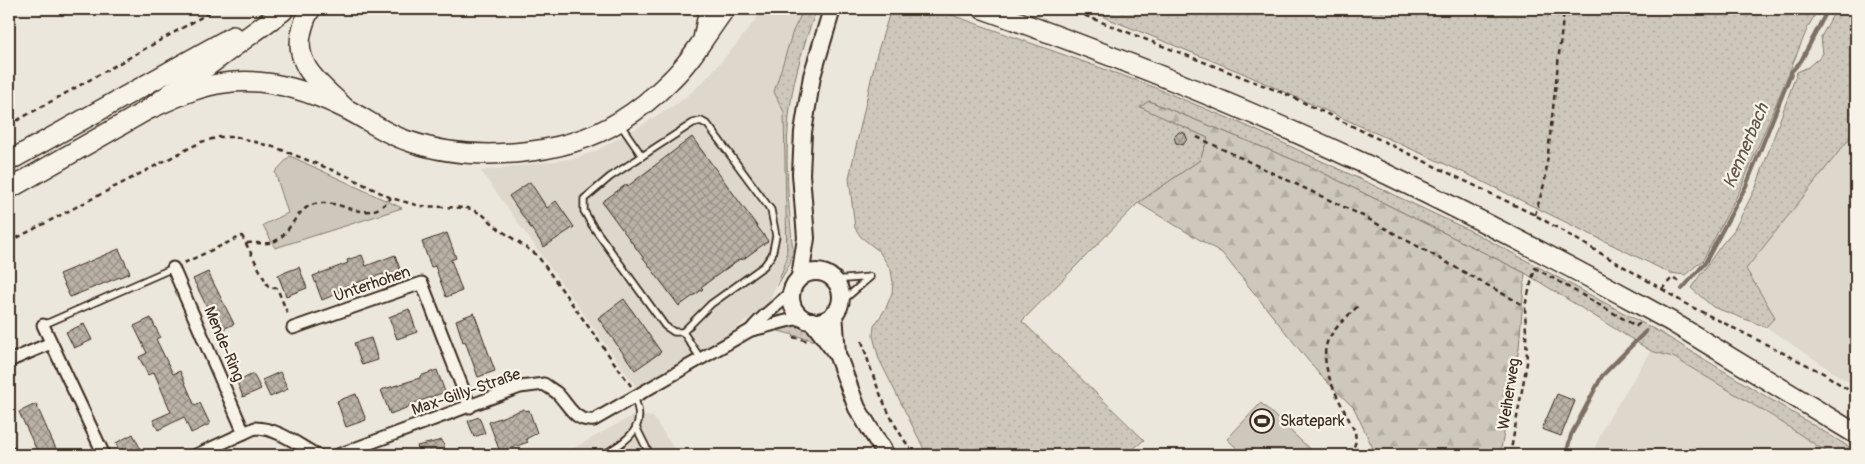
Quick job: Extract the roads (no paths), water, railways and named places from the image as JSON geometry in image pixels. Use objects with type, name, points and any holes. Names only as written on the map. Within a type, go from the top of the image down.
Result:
[{"type":"main road","points":[[311,9],[301,33],[300,54],[304,65],[312,77],[344,108]]},
{"type":"main road","points":[[703,39],[709,9]]},
{"type":"main road","points":[[149,109],[196,89],[224,83],[239,82],[280,85],[344,108],[406,141],[435,149],[492,154],[526,152],[559,146],[619,122],[644,104],[671,80],[694,54],[725,9]]},
{"type":"main road","points":[[983,9],[1127,63],[1285,128],[1432,197],[1538,249],[1672,322],[1856,434]]},
{"type":"main road","points":[[9,190],[149,109],[284,10]]},
{"type":"main road","points":[[9,161],[220,42],[284,10]]},
{"type":"main road","points":[[800,277],[806,238],[800,174],[804,132],[812,76],[831,13]]},
{"type":"main road","points":[[806,238],[828,276],[840,291],[837,309],[836,354]]},
{"type":"main road","points":[[828,276],[811,272],[800,277],[791,292],[793,307],[808,320],[836,354],[857,408],[886,455]]},
{"type":"main road","points":[[808,320],[822,321],[837,309]]},
{"type":"street","name":"Mende-Ring","points":[[173,268],[244,433]]},
{"type":"street","name":"Unterhohen","points":[[293,328],[422,283],[470,407]]},
{"type":"street","name":"Max-Gilly-Straße","points":[[338,455],[520,388],[544,384],[557,393],[575,415],[587,421],[601,418],[751,330],[759,320],[781,303],[791,292]]},
{"type":"street","name":"Max-Gilly-Straße","points":[[751,330],[766,328],[792,319],[808,320]]},
{"type":"street","points":[[42,325],[104,455]]},
{"type":"street","points":[[9,361],[51,343]]},
{"type":"street","points":[[196,455],[255,428],[265,428],[277,433],[317,455]]},
{"type":"lane","points":[[701,121],[708,125],[771,210],[776,236],[772,254],[764,266],[711,304],[683,332],[674,332],[665,326],[584,211],[584,199],[610,177],[692,123],[701,121]]},
{"type":"lane","points":[[619,122],[642,156]]},
{"type":"lane","points":[[42,325],[173,268]]},
{"type":"lane","points":[[828,276],[870,277],[837,309]]},
{"type":"lane","points":[[683,332],[701,359]]},
{"type":"lane","points":[[603,455],[626,441],[636,427],[639,413],[636,397]]},
{"type":"lane","points":[[636,427],[650,455]]},
{"type":"waterway","name":"Kennerbach","points":[[1682,289],[1705,263],[1746,186],[1792,71],[1801,61],[1828,9]]},
{"type":"waterway","name":"Kennerbach","points":[[1566,455],[1571,435],[1602,376],[1646,331]]},
{"type":"place","name":"Skatepark","points":[[1262,421]]}]
